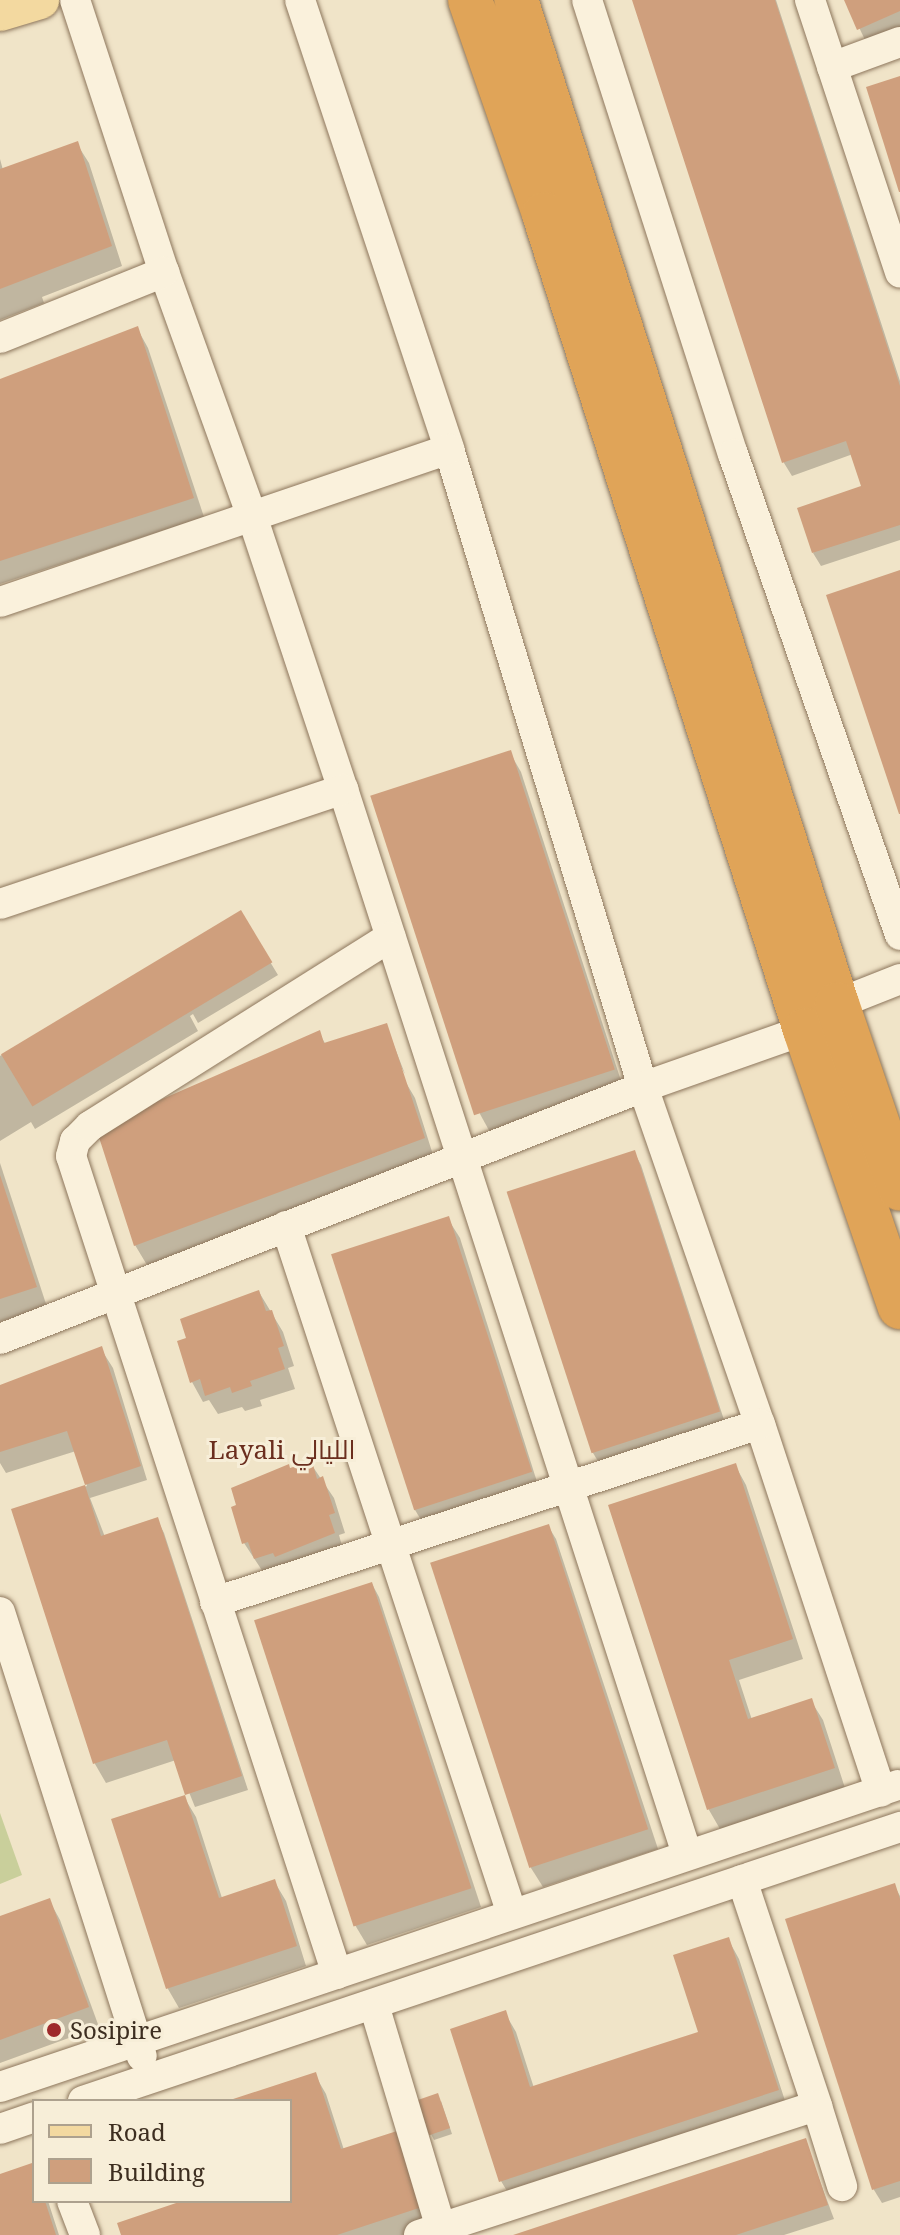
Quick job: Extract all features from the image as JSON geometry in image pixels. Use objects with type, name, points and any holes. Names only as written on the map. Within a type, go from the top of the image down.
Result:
[{"type":"highway","points":[[470,0],[821,1017],[900,1189]]},
{"type":"highway","points":[[516,0],[821,1017],[900,1307]]},
{"type":"main road","points":[[0,12],[40,0]]},
{"type":"street","points":[[75,0],[164,272],[253,519],[343,789],[565,1486],[687,1854]]},
{"type":"street","points":[[0,2087],[890,1788],[643,1087],[449,449],[300,0]]},
{"type":"street","points":[[587,0],[733,454],[900,935]]},
{"type":"street","points":[[810,0],[900,272]]},
{"type":"street","points":[[832,67],[900,42]]},
{"type":"street","points":[[0,338],[164,272]]},
{"type":"street","points":[[0,602],[253,519],[449,449]]},
{"type":"street","points":[[0,904],[343,789]]},
{"type":"street","points":[[337,1974],[72,1166],[75,1141],[90,1126],[390,937]]},
{"type":"street","points":[[0,1339],[821,1017],[900,979]]},
{"type":"street","points":[[286,1226],[512,1914]]},
{"type":"street","points":[[215,1602],[760,1424]]},
{"type":"street","points":[[0,1612],[151,2079]]},
{"type":"street","points":[[89,2099],[900,1827]]},
{"type":"street","points":[[742,1880],[842,2186]]},
{"type":"street","points":[[374,2005],[430,2232],[817,2106]]},
{"type":"street","points":[[0,2129],[32,2118]]},
{"type":"street","points":[[73,2203],[85,2235]]},
{"type":"green space","points":[[0,1813],[22,1875],[0,1884]]},
{"type":"building","points":[[632,0],[775,0],[900,386],[900,525],[812,553],[797,508],[861,486],[846,441],[782,463]]},
{"type":"building","points":[[844,0],[900,0],[900,11],[857,30]]},
{"type":"building","points":[[900,76],[900,192],[899,192],[866,87]]},
{"type":"building","points":[[78,141],[112,246],[0,289],[0,169]]},
{"type":"building","points":[[138,326],[194,498],[0,561],[0,379]]},
{"type":"building","points":[[900,570],[900,814],[899,814],[826,595]]},
{"type":"building","points":[[511,750],[615,1070],[474,1115],[370,796]]},
{"type":"building","points":[[241,910],[272,962],[32,1106],[1,1054]]},
{"type":"building","points":[[387,1023],[425,1138],[134,1246],[96,1128],[320,1030],[324,1043]]},
{"type":"building","points":[[635,1150],[720,1412],[592,1453],[507,1192]]},
{"type":"building","points":[[0,1175],[37,1287],[0,1299]]},
{"type":"building","points":[[449,1216],[532,1472],[414,1510],[331,1254]]},
{"type":"building","points":[[259,1290],[266,1311],[272,1310],[284,1346],[278,1348],[285,1369],[250,1381],[252,1386],[232,1393],[230,1387],[205,1396],[200,1379],[190,1383],[177,1341],[186,1338],[180,1319]]},
{"type":"building","points":[[102,1346],[141,1466],[85,1485],[67,1431],[0,1452],[0,1385]]},
{"type":"building","points":[[312,1461],[317,1479],[323,1476],[335,1513],[329,1515],[335,1533],[275,1557],[273,1553],[254,1559],[248,1542],[242,1544],[231,1507],[236,1505],[231,1488],[289,1464],[290,1468]]},
{"type":"building","points":[[736,1463],[793,1639],[729,1660],[748,1719],[812,1698],[835,1768],[707,1810],[608,1505]]},
{"type":"building","points":[[85,1485],[101,1536],[158,1517],[242,1776],[185,1795],[167,1740],[93,1764],[11,1509]]},
{"type":"building","points":[[549,1524],[648,1829],[529,1868],[430,1563]]},
{"type":"building","points":[[372,1582],[472,1888],[354,1927],[254,1620]]},
{"type":"building","points":[[185,1795],[219,1898],[275,1879],[297,1946],[166,1989],[111,1819]]},
{"type":"building","points":[[895,1883],[900,1899],[900,2181],[872,2190],[785,1919]]},
{"type":"building","points":[[50,1898],[89,2007],[0,2040],[0,1916]]},
{"type":"building","points":[[729,1937],[779,2090],[499,2182],[450,2029],[506,2010],[530,2087],[698,2032],[673,1955]]},
{"type":"building","points":[[316,2072],[341,2149],[397,2131],[422,2207],[337,2235],[121,2235],[117,2223],[176,2203],[292,2203],[292,2099],[233,2099]]},
{"type":"building","points":[[438,2093],[450,2128],[429,2135],[417,2100]]},
{"type":"building","points":[[806,2138],[828,2205],[736,2235],[513,2235]]},
{"type":"building","points":[[32,2163],[32,2203],[46,2203],[56,2235],[0,2235],[0,2174]]},
{"type":"place","name":"Sosipire","points":[[54,2030]]},
{"type":"district","name":"Layali الليالي","points":[[282,1450]]}]
